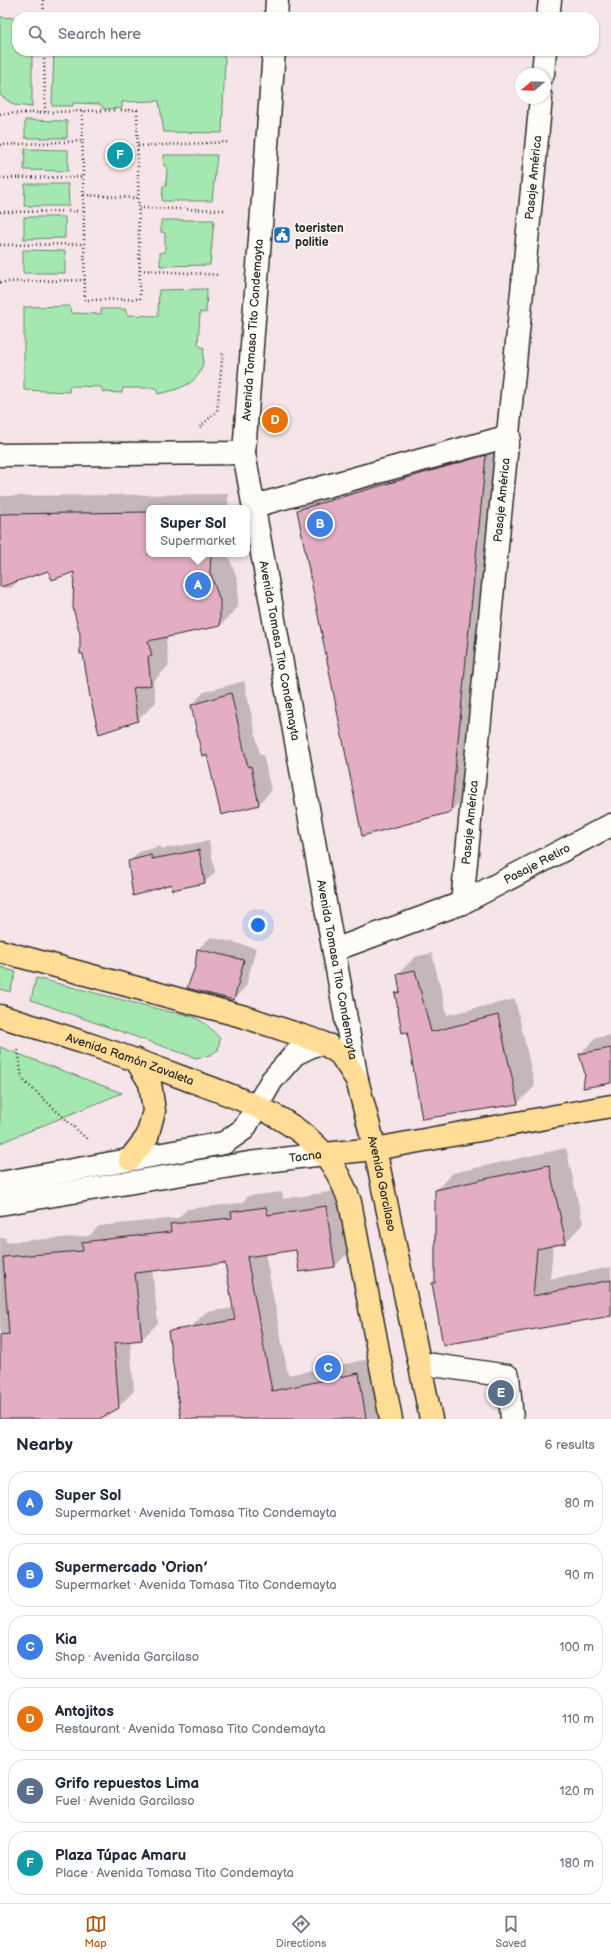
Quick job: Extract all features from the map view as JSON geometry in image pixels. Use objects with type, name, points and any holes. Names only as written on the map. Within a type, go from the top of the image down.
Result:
[{"type":"main road","name":"Avenida Garcilaso","points":[[0,951],[245,1016],[328,1045],[340,1054],[358,1080],[376,1148],[431,1419]]},
{"type":"main road","name":"Avenida Ramón Zavaleta","points":[[6,1018],[136,1060],[258,1107]]},
{"type":"main road","points":[[124,1160],[147,1137],[154,1111],[150,1083],[136,1060]]},
{"type":"main road","name":"Tacna","points":[[258,1107],[288,1125],[324,1154],[376,1148],[611,1106]]},
{"type":"main road","points":[[324,1154],[342,1180],[350,1202],[391,1419]]},
{"type":"street","points":[[277,12],[278,0]]},
{"type":"street","points":[[549,12],[550,0]]},
{"type":"street","name":"Avenida Tomasa Tito Condemayta","points":[[274,56],[244,453],[358,1080]]},
{"type":"street","points":[[544,68],[545,56]]},
{"type":"street","name":"Pasaje América","points":[[462,903],[509,436],[539,104]]},
{"type":"street","points":[[254,506],[509,436]]},
{"type":"street","points":[[0,455],[244,453]]},
{"type":"street","name":"Pasaje Retiro","points":[[334,950],[462,903],[611,825]]},
{"type":"street","points":[[0,1183],[224,1143],[244,1129],[258,1107],[272,1080],[295,1054],[316,1044],[328,1045]]},
{"type":"street","name":"Tacna","points":[[0,1204],[249,1163],[324,1154]]},
{"type":"street","points":[[420,1363],[508,1376],[512,1419]]},
{"type":"path","points":[[43,0],[44,12]]},
{"type":"path","points":[[44,56],[45,112]]},
{"type":"path","points":[[0,114],[45,112],[82,111],[137,110],[140,299],[85,300],[82,111]]},
{"type":"path","points":[[0,145],[82,141]]},
{"type":"path","points":[[138,146],[230,142]]},
{"type":"path","points":[[0,178],[83,177]]},
{"type":"path","points":[[84,195],[139,198]]},
{"type":"path","points":[[139,208],[225,210]]},
{"type":"path","points":[[0,212],[84,210]]},
{"type":"path","points":[[0,245],[84,244]]},
{"type":"path","points":[[140,270],[219,274]]},
{"type":"path","points":[[0,282],[85,280]]},
{"type":"path","points":[[193,427],[201,427],[217,411],[223,350]]},
{"type":"path","points":[[6,1018],[22,1079],[84,1138],[124,1160]]},
{"type":"green space","points":[[0,17],[12,18],[12,56],[32,56],[32,107],[14,105],[0,95]]},
{"type":"green space","points":[[54,56],[224,56],[225,59],[222,133],[164,132],[159,101],[122,102],[122,108],[104,109],[100,104],[73,103],[73,106],[52,106]]},
{"type":"green space","points":[[25,120],[67,121],[67,138],[25,138]]},
{"type":"green space","points":[[25,149],[68,150],[68,171],[24,170]]},
{"type":"green space","points":[[164,155],[217,155],[212,201],[162,201],[163,186],[166,186],[167,166],[164,166]]},
{"type":"green space","points":[[25,184],[68,184],[69,206],[24,206]]},
{"type":"green space","points":[[24,217],[65,217],[65,238],[24,239]]},
{"type":"green space","points":[[161,220],[214,220],[210,265],[160,266],[160,253],[165,252],[165,233],[161,232]]},
{"type":"green space","points":[[23,250],[65,251],[65,273],[23,273]]},
{"type":"green space","points":[[207,289],[206,313],[200,312],[198,345],[204,348],[203,365],[198,376],[188,384],[158,394],[156,388],[123,388],[122,393],[103,392],[101,387],[70,386],[69,392],[24,390],[24,307],[70,306],[71,313],[101,314],[101,309],[125,309],[127,315],[158,316],[159,290]]},
{"type":"green space","points":[[0,967],[16,972],[10,992],[0,989]]},
{"type":"green space","points":[[36,978],[192,1017],[204,1023],[220,1039],[218,1050],[210,1055],[196,1058],[31,1000]]},
{"type":"green space","points":[[0,1047],[122,1093],[0,1143]]},
{"type":"building","points":[[486,455],[451,812],[362,836],[297,510]]},
{"type":"building","points":[[146,512],[146,557],[211,557],[210,572],[220,601],[220,626],[148,641],[152,656],[148,657],[151,685],[133,688],[138,721],[99,734],[90,697],[83,654],[80,654],[80,634],[73,608],[74,572],[52,580],[48,571],[0,587],[0,514]]},
{"type":"building","points":[[231,693],[248,767],[251,766],[259,805],[221,815],[207,755],[202,756],[191,705]]},
{"type":"building","points":[[199,850],[205,883],[172,890],[171,884],[133,896],[128,861],[151,855],[152,859]]},
{"type":"building","points":[[197,949],[244,960],[234,1000],[187,988],[195,967]]},
{"type":"building","points":[[415,970],[431,1032],[498,1015],[518,1104],[422,1119],[407,1032],[402,1033],[395,993],[400,992],[397,974]]},
{"type":"building","points":[[611,1048],[611,1083],[583,1088],[585,1074],[579,1054]]},
{"type":"building","points":[[549,1165],[566,1243],[537,1249],[533,1296],[611,1280],[611,1316],[443,1345],[432,1283],[435,1283],[435,1190]]},
{"type":"building","points":[[326,1206],[335,1267],[299,1272],[296,1250],[247,1257],[272,1391],[359,1373],[366,1419],[181,1419],[168,1331],[235,1320],[225,1263],[135,1273],[142,1340],[114,1343],[119,1408],[99,1419],[0,1419],[0,1335],[9,1334],[3,1257],[83,1251],[82,1242],[171,1232],[170,1224],[232,1218],[231,1212],[266,1207],[268,1215]]},
{"type":"place","name":"Plaza Túpac Amaru","points":[[120,155]]},
{"type":"place","name":"toeristen politie","points":[[282,235]]},
{"type":"place","name":"Antojitos","points":[[275,420]]},
{"type":"place","name":"Supermercado ‘Orion’","points":[[320,524]]},
{"type":"place","name":"Super Sol","points":[[198,585]]},
{"type":"place","name":"Kia","points":[[328,1368]]},
{"type":"place","name":"Grifo repuestos Lima","points":[[501,1393]]}]
